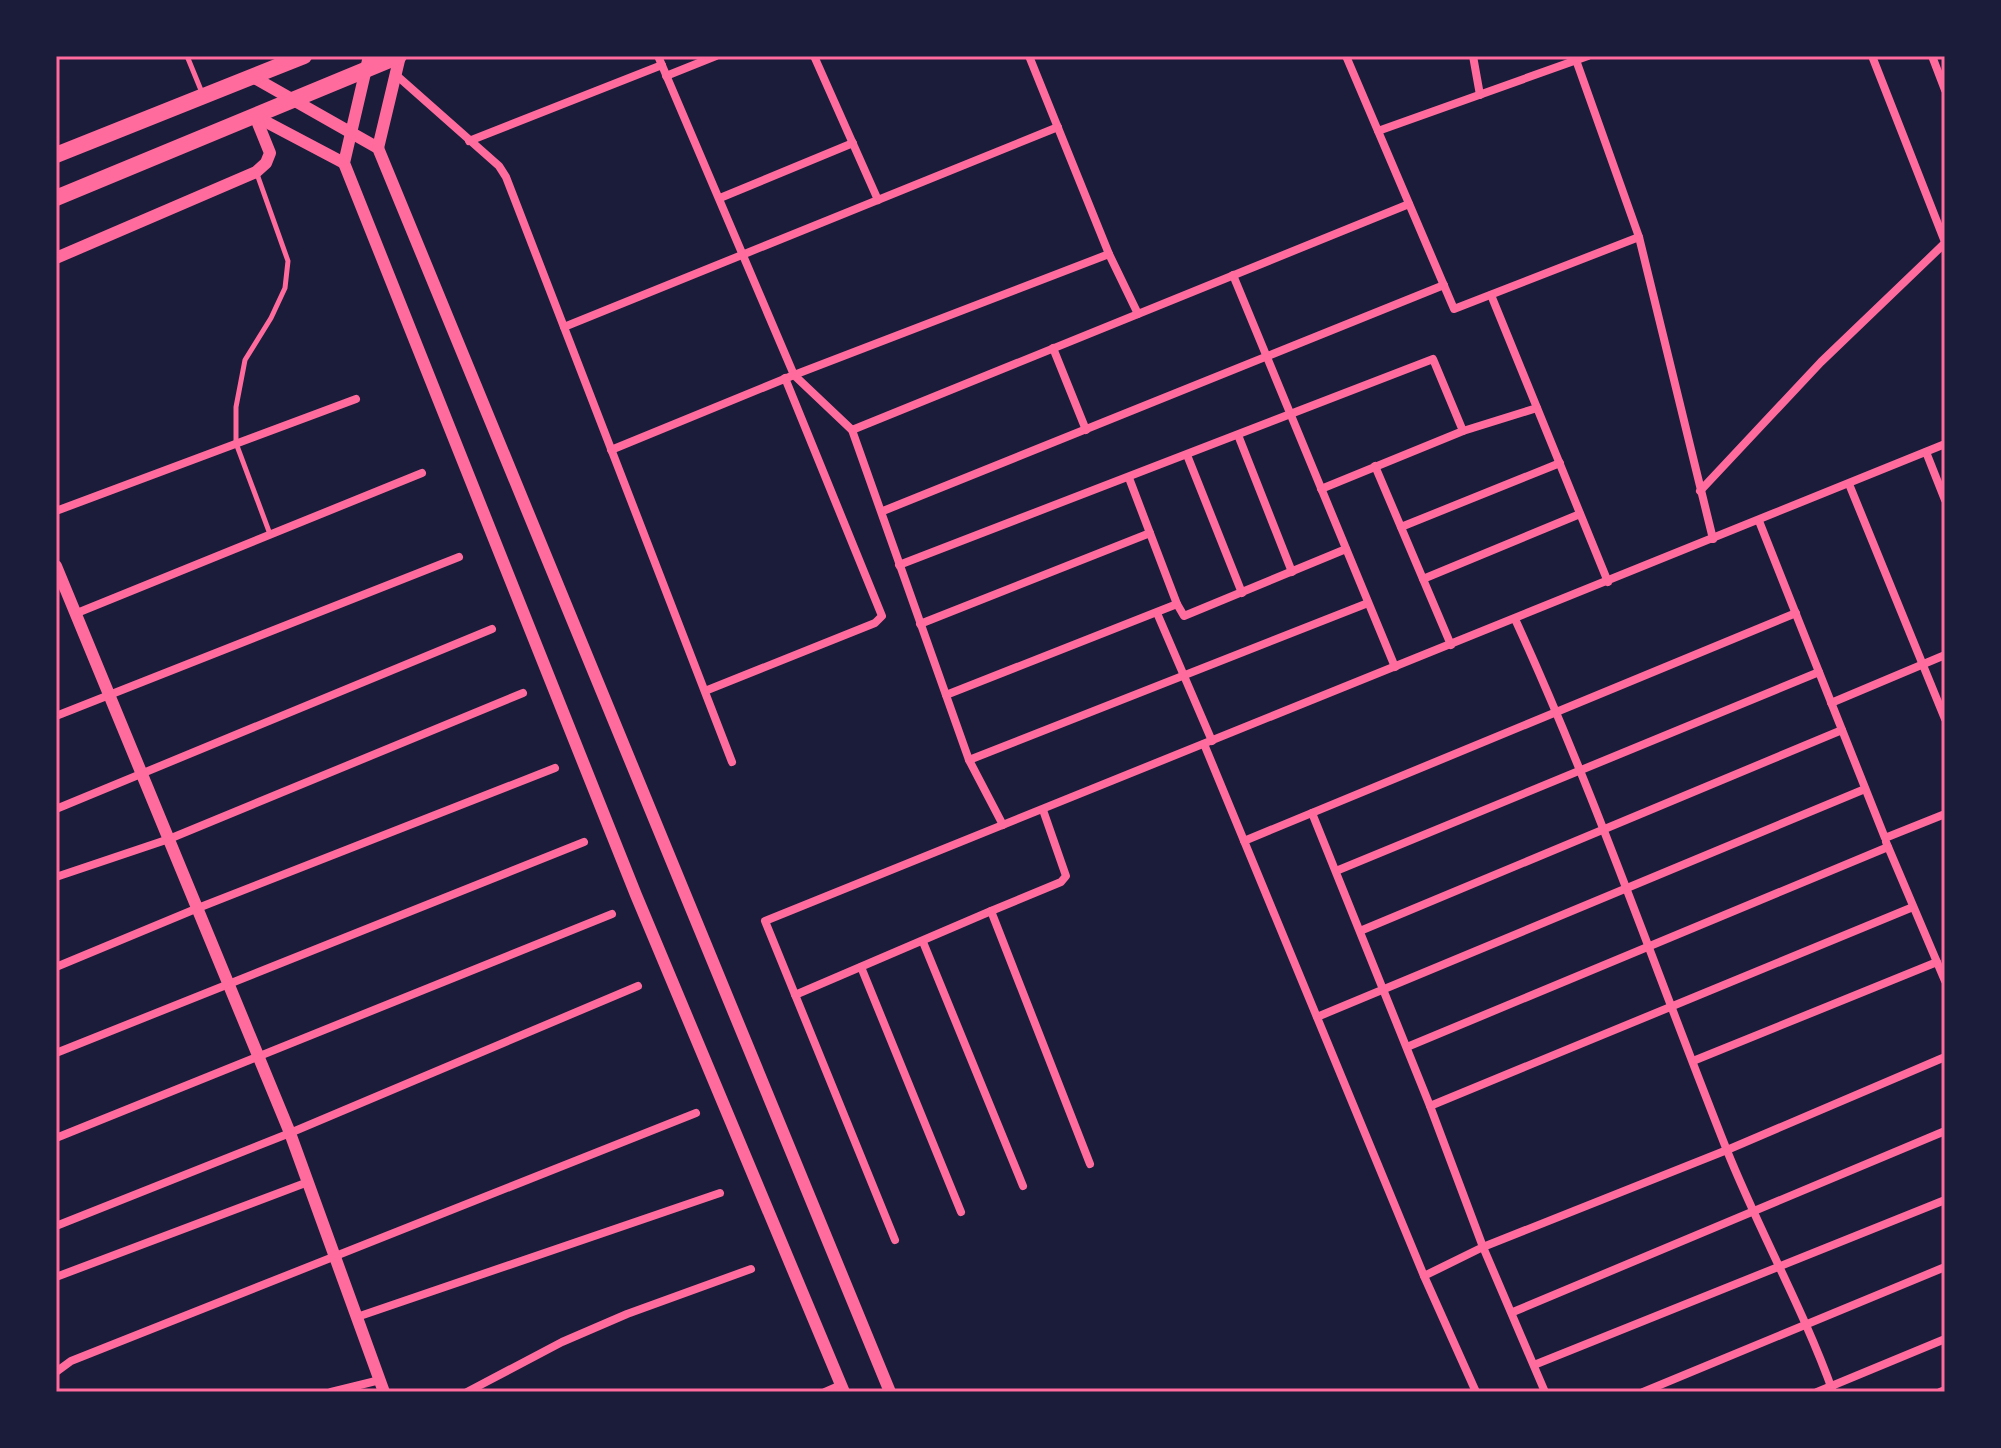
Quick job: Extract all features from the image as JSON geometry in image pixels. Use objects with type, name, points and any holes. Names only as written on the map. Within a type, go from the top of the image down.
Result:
[{"type":"main road","points":[[56,155],[304,56]]},
{"type":"main road","points":[[56,198],[293,100],[367,63],[400,56]]},
{"type":"street","points":[[400,56],[378,148],[890,1392]]},
{"type":"street","points":[[666,76],[716,56]]},
{"type":"street","points":[[814,56],[878,200]]},
{"type":"street","points":[[1029,56],[1109,254],[1138,314]]},
{"type":"street","points":[[1346,56],[1454,309],[1639,237]]},
{"type":"street","points":[[1473,56],[1480,95]]},
{"type":"street","points":[[1378,131],[1588,56]]},
{"type":"street","points":[[1700,491],[1821,362],[1945,242],[1872,56]]},
{"type":"street","points":[[1932,56],[1945,90]]},
{"type":"street","points":[[1576,60],[1639,237],[1713,539]]},
{"type":"street","points":[[469,141],[660,61],[720,198],[882,616],[875,623],[705,691]]},
{"type":"street","points":[[367,63],[344,163],[636,895],[843,1388],[825,1392]]},
{"type":"street","points":[[395,74],[499,166],[506,177],[732,762]]},
{"type":"street","points":[[251,76],[378,148]]},
{"type":"street","points":[[255,116],[344,163]]},
{"type":"street","points":[[56,258],[256,172],[266,163],[270,153],[255,116]]},
{"type":"street","points":[[564,327],[1058,127]]},
{"type":"street","points":[[720,198],[853,143]]},
{"type":"street","points":[[852,430],[1409,204]]},
{"type":"street","points":[[611,450],[789,377],[1109,254]]},
{"type":"street","points":[[1233,275],[1395,667]]},
{"type":"street","points":[[883,511],[1444,285]]},
{"type":"street","points":[[1491,295],[1608,582]]},
{"type":"street","points":[[1053,348],[1086,430]]},
{"type":"street","points":[[899,565],[1433,359],[1463,431]]},
{"type":"street","points":[[789,377],[852,430],[969,760],[1003,825]]},
{"type":"street","points":[[56,511],[356,399]]},
{"type":"street","points":[[1321,489],[1463,431],[1537,408]]},
{"type":"street","points":[[1238,435],[1292,572]]},
{"type":"street","points":[[895,1240],[765,921],[1945,444]]},
{"type":"street","points":[[1926,452],[1945,500]]},
{"type":"street","points":[[1187,455],[1242,593]]},
{"type":"street","points":[[1401,527],[1560,463]]},
{"type":"street","points":[[1375,466],[1451,645]]},
{"type":"street","points":[[77,613],[422,473]]},
{"type":"street","points":[[1129,478],[1184,616],[1346,549]]},
{"type":"street","points":[[1849,484],[1945,719]]},
{"type":"street","points":[[1423,579],[1580,514]]},
{"type":"street","points":[[1759,521],[1945,981]]},
{"type":"street","points":[[920,624],[1150,533]]},
{"type":"street","points":[[56,716],[459,557]]},
{"type":"street","points":[[56,566],[290,1133],[382,1386],[331,1392]]},
{"type":"street","points":[[969,760],[1368,603]]},
{"type":"street","points":[[946,695],[1177,604]]},
{"type":"street","points":[[1157,613],[1184,677],[1244,841],[1424,1276],[1476,1392]]},
{"type":"street","points":[[1244,841],[1796,613]]},
{"type":"street","points":[[1515,619],[1557,711],[1727,1150],[1832,1389]]},
{"type":"street","points":[[56,809],[492,629]]},
{"type":"street","points":[[1831,703],[1945,655]]},
{"type":"street","points":[[1336,871],[1819,672]]},
{"type":"street","points":[[56,877],[169,839],[523,693]]},
{"type":"street","points":[[1360,931],[1842,730]]},
{"type":"street","points":[[56,967],[555,768]]},
{"type":"street","points":[[1317,1017],[1865,789]]},
{"type":"street","points":[[795,995],[1061,882],[1066,876],[1043,810]]},
{"type":"street","points":[[1312,813],[1407,1047],[1483,1247],[1545,1392]]},
{"type":"street","points":[[1407,1047],[1648,946],[1945,814]]},
{"type":"street","points":[[56,1053],[584,842]]},
{"type":"street","points":[[1430,1106],[1913,907]]},
{"type":"street","points":[[991,911],[1090,1164]]},
{"type":"street","points":[[56,1138],[612,914]]},
{"type":"street","points":[[923,942],[1023,1186]]},
{"type":"street","points":[[1693,1061],[1937,962]]},
{"type":"street","points":[[861,967],[961,1212]]},
{"type":"street","points":[[56,1226],[290,1133],[638,986]]},
{"type":"street","points":[[1424,1276],[1483,1247],[1727,1150],[1945,1057]]},
{"type":"street","points":[[56,1372],[71,1361],[696,1113]]},
{"type":"street","points":[[1513,1312],[1945,1131]]},
{"type":"street","points":[[56,1277],[308,1182]]},
{"type":"street","points":[[357,1317],[720,1193]]},
{"type":"street","points":[[1534,1365],[1945,1200]]},
{"type":"street","points":[[1643,1392],[1945,1267]]},
{"type":"street","points":[[467,1392],[562,1342],[627,1314],[751,1269]]},
{"type":"street","points":[[1817,1392],[1832,1389],[1945,1339]]},
{"type":"lane","points":[[187,56],[203,96]]},
{"type":"lane","points":[[256,172],[288,261],[285,288],[245,360],[236,407],[236,443],[270,534]]}]
